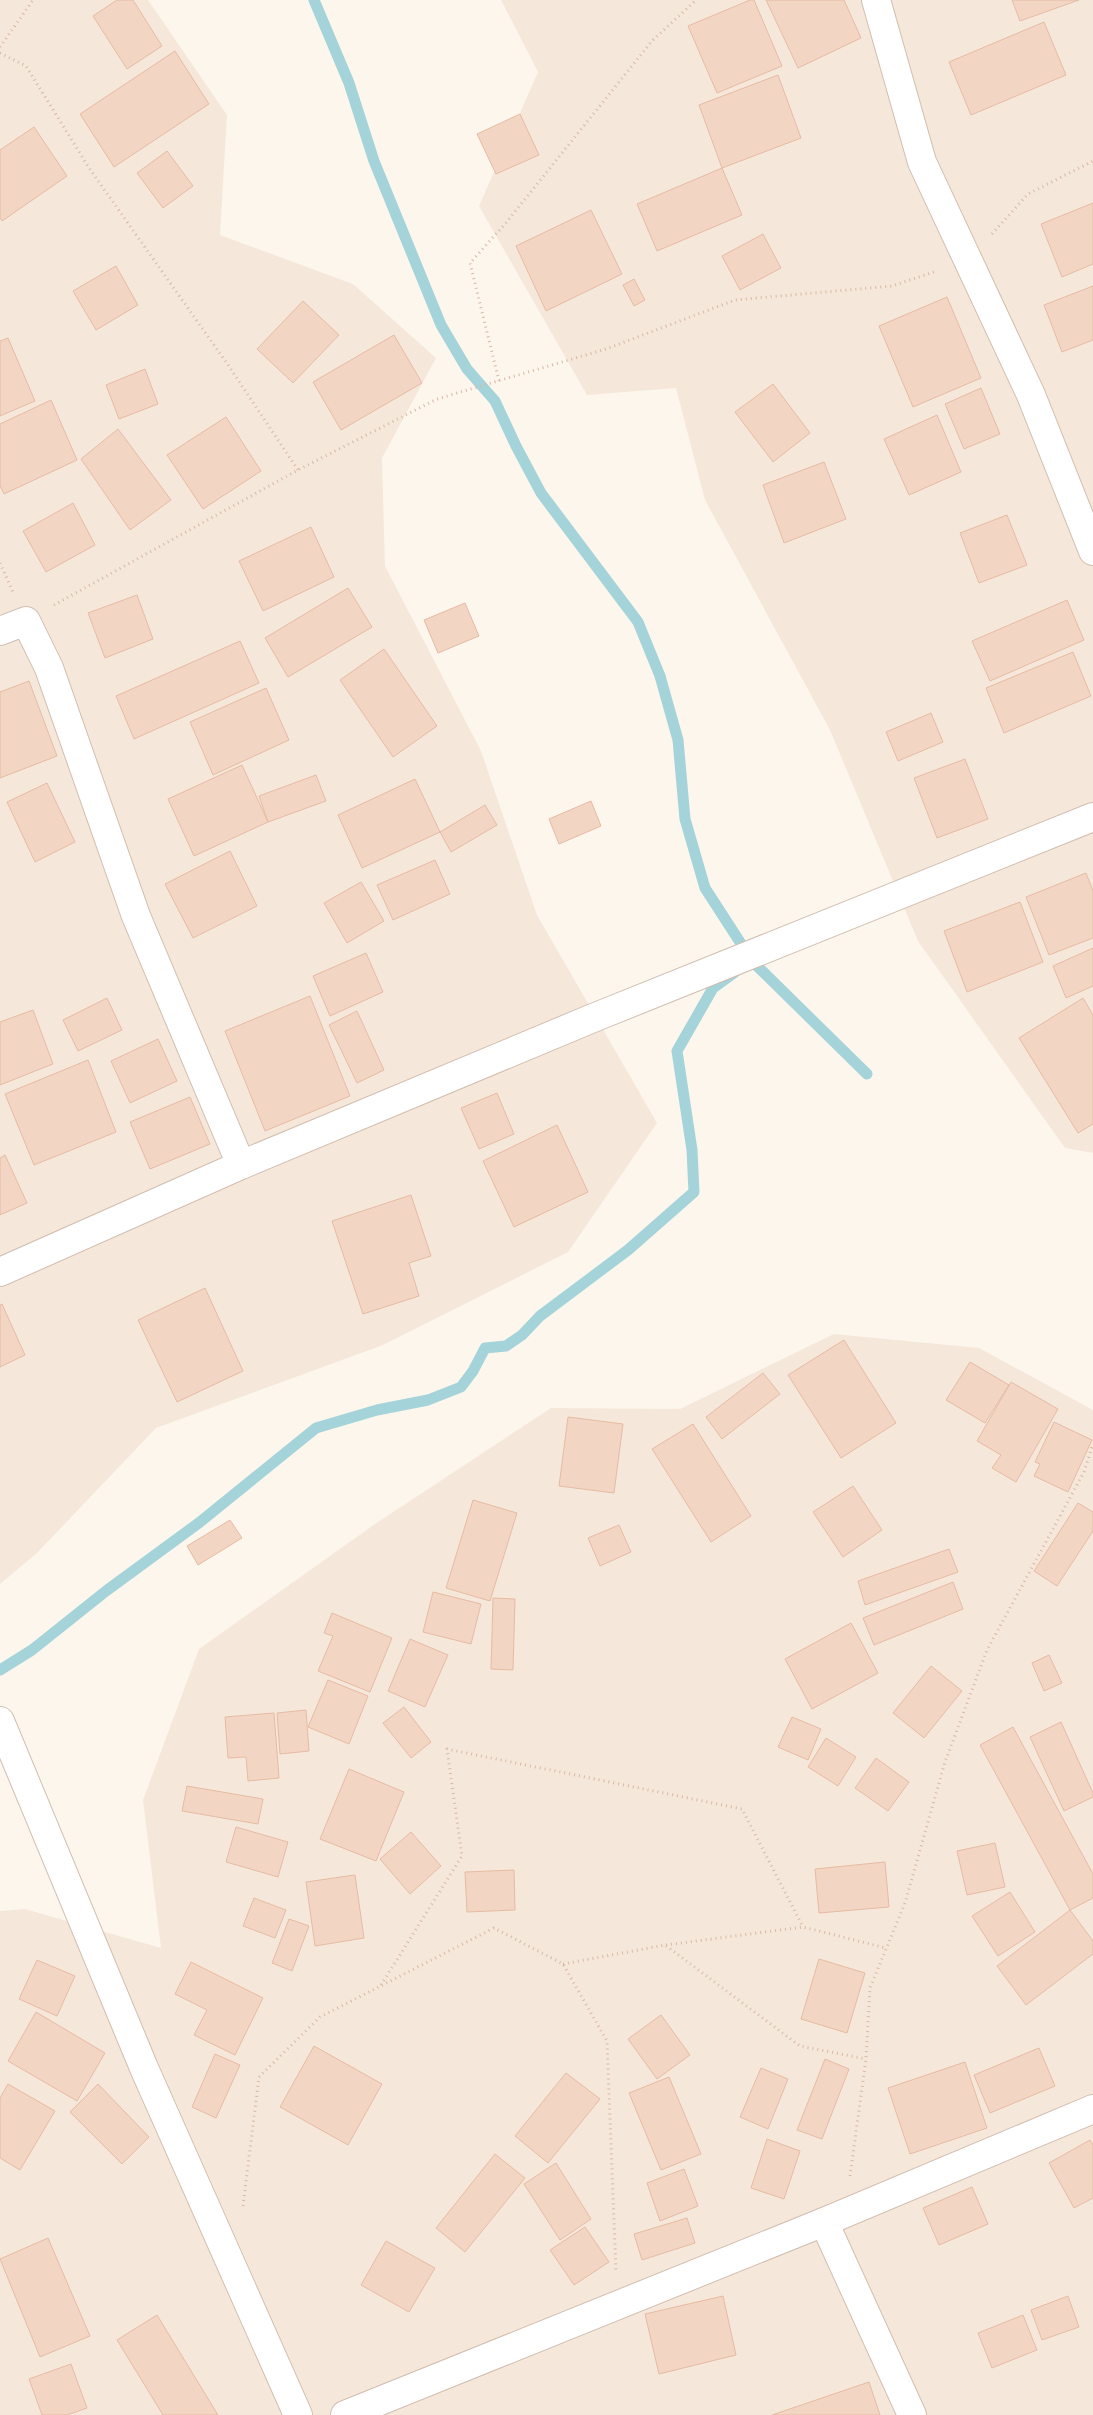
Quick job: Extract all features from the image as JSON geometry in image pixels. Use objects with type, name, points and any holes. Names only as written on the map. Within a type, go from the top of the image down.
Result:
[{"type":"street","points":[[876,0],[922,162],[1031,394],[1093,551]]},
{"type":"street","points":[[0,631],[26,620],[49,668],[136,916],[241,1165]]},
{"type":"street","points":[[0,1272],[241,1165],[593,1018],[1093,817]]},
{"type":"street","points":[[0,1721],[144,2068],[298,2415]]},
{"type":"street","points":[[345,2415],[834,2218],[1093,2109]]},
{"type":"street","points":[[834,2218],[912,2415]]},
{"type":"path","points":[[0,47],[33,0]]},
{"type":"path","points":[[498,381],[470,263],[505,224],[652,41],[696,0]]},
{"type":"path","points":[[0,54],[26,66],[89,168],[226,362],[298,470]]},
{"type":"path","points":[[0,563],[26,620],[298,470],[437,399],[606,349],[735,300],[892,286],[968,261],[1028,194],[1093,161]]},
{"type":"path","points":[[834,2218],[866,2059],[870,1988],[905,1903],[946,1762],[987,1650],[1084,1472],[1093,1444]]},
{"type":"path","points":[[381,1986],[462,1856],[448,1749],[742,1809],[803,1927]]},
{"type":"path","points":[[563,1964],[665,1945],[803,1927],[886,1948]]},
{"type":"path","points":[[242,2213],[260,2077],[320,2017],[494,1928],[563,1964],[607,2041],[617,2305]]},
{"type":"path","points":[[665,1945],[800,2046],[866,2059]]},
{"type":"shaded area","points":[[0,0],[148,0],[227,115],[220,235],[353,284],[436,358],[382,458],[385,566],[481,751],[537,915],[657,1123],[568,1252],[383,1345],[156,1428],[37,1553],[0,1584]]},
{"type":"shaded area","points":[[501,0],[1093,0],[1093,1153],[1065,1148],[918,941],[830,730],[705,500],[676,388],[587,395],[479,206],[538,72]]},
{"type":"shaded area","points":[[834,1334],[979,1348],[1093,1410],[1093,2415],[0,2415],[0,1911],[25,1909],[161,1948],[143,1800],[199,1649],[375,1524],[551,1408],[680,1409]]},
{"type":"building","points":[[117,0],[133,0],[162,46],[127,69],[93,16]]},
{"type":"building","points":[[754,0],[782,66],[717,93],[688,26]]},
{"type":"building","points":[[766,0],[844,0],[861,38],[798,68]]},
{"type":"building","points":[[1012,0],[1079,0],[1020,21]]},
{"type":"building","points":[[1044,22],[1066,75],[971,115],[949,62]]},
{"type":"building","points":[[175,51],[209,104],[114,167],[80,114]]},
{"type":"building","points":[[778,75],[801,138],[722,168],[699,105]]},
{"type":"building","points":[[520,114],[539,155],[496,174],[477,134]]},
{"type":"building","points":[[34,127],[67,176],[2,221],[0,218],[0,150]]},
{"type":"building","points":[[167,151],[193,186],[163,208],[137,173]]},
{"type":"building","points":[[722,168],[742,215],[657,251],[637,204]]},
{"type":"building","points":[[1093,203],[1093,264],[1062,277],[1041,224]]},
{"type":"building","points":[[591,210],[622,274],[546,311],[516,246]]},
{"type":"building","points":[[763,234],[781,268],[740,290],[722,256]]},
{"type":"building","points":[[116,266],[138,305],[96,330],[73,291]]},
{"type":"building","points":[[634,279],[645,300],[634,306],[623,285]]},
{"type":"building","points":[[1093,286],[1093,340],[1062,352],[1044,305]]},
{"type":"building","points":[[947,297],[981,378],[913,407],[879,326]]},
{"type":"building","points":[[303,301],[339,335],[293,383],[257,349]]},
{"type":"building","points":[[394,335],[422,383],[341,430],[313,382]]},
{"type":"building","points":[[8,338],[35,401],[0,416],[0,341]]},
{"type":"building","points":[[145,369],[158,404],[119,419],[106,385]]},
{"type":"building","points":[[773,384],[810,433],[773,462],[735,412]]},
{"type":"building","points":[[981,388],[1000,434],[964,449],[945,404]]},
{"type":"building","points":[[51,400],[77,460],[4,494],[0,486],[0,424]]},
{"type":"building","points":[[937,415],[961,472],[909,495],[884,439]]},
{"type":"building","points":[[226,417],[261,471],[203,509],[167,455]]},
{"type":"building","points":[[118,429],[171,500],[130,530],[81,459]]},
{"type":"building","points":[[824,462],[846,519],[784,543],[763,485]]},
{"type":"building","points":[[73,503],[95,545],[46,572],[23,531]]},
{"type":"building","points":[[1007,515],[1027,565],[979,583],[960,533]]},
{"type":"building","points":[[311,527],[334,577],[263,611],[239,561]]},
{"type":"building","points":[[348,588],[372,627],[288,677],[265,638]]},
{"type":"building","points":[[137,595],[153,639],[105,658],[88,613]]},
{"type":"building","points":[[1067,600],[1084,640],[990,681],[972,641]]},
{"type":"building","points":[[465,603],[479,636],[438,653],[424,620]]},
{"type":"building","points":[[240,641],[259,683],[134,739],[116,696]]},
{"type":"building","points":[[384,649],[437,726],[393,757],[340,680]]},
{"type":"building","points":[[1073,652],[1091,696],[1004,733],[986,688]]},
{"type":"building","points":[[29,681],[57,756],[0,778],[0,692]]},
{"type":"building","points":[[266,688],[289,740],[213,775],[190,722]]},
{"type":"building","points":[[931,713],[943,742],[898,761],[886,732]]},
{"type":"building","points":[[965,759],[988,819],[937,838],[914,778]]},
{"type":"building","points":[[242,765],[268,822],[194,856],[168,799]]},
{"type":"building","points":[[316,775],[326,801],[268,822],[259,796]]},
{"type":"building","points":[[415,779],[440,832],[362,868],[338,815]]},
{"type":"building","points":[[47,783],[75,842],[35,862],[7,802]]},
{"type":"building","points":[[591,801],[601,826],[559,844],[549,819]]},
{"type":"building","points":[[485,805],[497,825],[451,852],[440,832]]},
{"type":"building","points":[[230,851],[257,906],[193,938],[165,884]]},
{"type":"building","points":[[435,860],[450,894],[393,920],[377,885]]},
{"type":"building","points":[[1086,873],[1093,891],[1093,938],[1049,955],[1026,897]]},
{"type":"building","points":[[361,882],[384,921],[347,943],[324,903]]},
{"type":"building","points":[[1020,902],[1043,962],[967,992],[944,931]]},
{"type":"building","points":[[1093,948],[1093,986],[1066,998],[1053,966]]},
{"type":"building","points":[[366,953],[383,992],[330,1016],[313,976]]},
{"type":"building","points":[[310,996],[350,1096],[265,1131],[225,1031]]},
{"type":"building","points":[[107,998],[122,1030],[78,1051],[63,1020]]},
{"type":"building","points":[[1083,998],[1093,1015],[1093,1124],[1078,1133],[1019,1038]]},
{"type":"building","points":[[33,1010],[53,1064],[0,1085],[0,1022]]},
{"type":"building","points":[[357,1011],[384,1070],[357,1083],[329,1025]]},
{"type":"building","points":[[158,1039],[177,1081],[130,1103],[111,1061]]},
{"type":"building","points":[[88,1060],[116,1132],[34,1165],[5,1094]]},
{"type":"building","points":[[497,1093],[514,1134],[479,1149],[461,1108]]},
{"type":"building","points":[[190,1097],[210,1144],[150,1169],[130,1122]]},
{"type":"building","points":[[557,1125],[588,1192],[514,1227],[483,1161]]},
{"type":"building","points":[[5,1155],[27,1203],[0,1215],[0,1158]]},
{"type":"building","points":[[411,1195],[431,1256],[409,1263],[419,1296],[363,1314],[332,1221]]},
{"type":"building","points":[[205,1288],[243,1371],[177,1402],[138,1320]]},
{"type":"building","points":[[2,1304],[25,1355],[0,1367],[0,1305]]},
{"type":"building","points":[[844,1340],[896,1423],[841,1458],[788,1375]]},
{"type":"building","points":[[970,1362],[1009,1385],[985,1423],[946,1400]]},
{"type":"building","points":[[763,1373],[780,1394],[722,1439],[706,1417]]},
{"type":"building","points":[[1011,1382],[1058,1409],[1016,1482],[992,1468],[1001,1455],[977,1441]]},
{"type":"building","points":[[568,1417],[623,1424],[614,1493],[559,1486]]},
{"type":"building","points":[[1054,1422],[1092,1440],[1068,1492],[1034,1476],[1040,1464],[1035,1462]]},
{"type":"building","points":[[693,1424],[751,1516],[711,1542],[652,1449]]},
{"type":"building","points":[[853,1486],[882,1530],[843,1557],[813,1512]]},
{"type":"building","points":[[473,1500],[517,1513],[490,1601],[446,1588]]},
{"type":"building","points":[[1078,1503],[1093,1512],[1093,1531],[1057,1586],[1034,1571]]},
{"type":"building","points":[[230,1520],[242,1538],[198,1565],[187,1546]]},
{"type":"building","points":[[619,1525],[631,1552],[600,1566],[588,1538]]},
{"type":"building","points":[[949,1549],[958,1572],[865,1605],[858,1581]]},
{"type":"building","points":[[953,1582],[963,1609],[874,1645],[863,1618]]},
{"type":"building","points":[[433,1592],[481,1604],[471,1644],[423,1632]]},
{"type":"building","points":[[493,1598],[515,1599],[513,1670],[491,1669]]},
{"type":"building","points":[[332,1613],[392,1638],[370,1692],[318,1671],[333,1636],[324,1633]]},
{"type":"building","points":[[851,1623],[878,1673],[812,1709],[785,1659]]},
{"type":"building","points":[[410,1639],[448,1655],[425,1707],[388,1691]]},
{"type":"building","points":[[1049,1655],[1062,1683],[1044,1691],[1032,1663]]},
{"type":"building","points":[[931,1666],[962,1691],[924,1738],[893,1713]]},
{"type":"building","points":[[328,1680],[368,1696],[349,1744],[308,1727]]},
{"type":"building","points":[[404,1707],[431,1742],[411,1758],[383,1723]]},
{"type":"building","points":[[306,1710],[309,1751],[280,1754],[277,1713]]},
{"type":"building","points":[[274,1713],[279,1778],[248,1781],[246,1757],[228,1758],[225,1717]]},
{"type":"building","points":[[792,1717],[821,1729],[808,1760],[778,1747]]},
{"type":"building","points":[[1061,1722],[1093,1793],[1093,1797],[1064,1811],[1030,1737]]},
{"type":"building","points":[[1013,1727],[1093,1874],[1093,1898],[1070,1910],[980,1745]]},
{"type":"building","points":[[826,1738],[856,1757],[838,1786],[808,1767]]},
{"type":"building","points":[[876,1758],[909,1782],[888,1811],[855,1788]]},
{"type":"building","points":[[349,1769],[404,1792],[376,1861],[320,1839]]},
{"type":"building","points":[[187,1786],[263,1799],[258,1824],[182,1811]]},
{"type":"building","points":[[236,1827],[288,1842],[278,1877],[226,1862]]},
{"type":"building","points":[[411,1832],[441,1866],[410,1894],[380,1859]]},
{"type":"building","points":[[995,1843],[1005,1887],[967,1895],[957,1851]]},
{"type":"building","points":[[885,1862],[889,1907],[819,1913],[815,1869]]},
{"type":"building","points":[[514,1870],[515,1910],[467,1912],[465,1872]]},
{"type":"building","points":[[355,1875],[364,1938],[315,1946],[306,1882]]},
{"type":"building","points":[[1010,1892],[1035,1932],[998,1956],[972,1916]]},
{"type":"building","points":[[254,1898],[286,1910],[275,1938],[243,1926]]},
{"type":"building","points":[[1070,1910],[1093,1941],[1093,1954],[1026,2005],[997,1966]]},
{"type":"building","points":[[289,1919],[309,1926],[292,1971],[272,1963]]},
{"type":"building","points":[[819,1959],[865,1973],[847,2033],[801,2019]]},
{"type":"building","points":[[37,1960],[75,1976],[57,2016],[19,1999]]},
{"type":"building","points":[[191,1962],[263,1998],[235,2055],[194,2035],[207,2010],[175,1994]]},
{"type":"building","points":[[36,2012],[105,2053],[77,2101],[8,2061]]},
{"type":"building","points":[[661,2015],[690,2055],[657,2079],[628,2039]]},
{"type":"building","points":[[314,2046],[382,2084],[348,2145],[280,2107]]},
{"type":"building","points":[[1039,2048],[1055,2086],[990,2113],[974,2075]]},
{"type":"building","points":[[215,2054],[240,2065],[216,2118],[192,2107]]},
{"type":"building","points":[[825,2059],[849,2069],[822,2139],[797,2130]]},
{"type":"building","points":[[965,2062],[987,2128],[910,2154],[888,2088]]},
{"type":"building","points":[[761,2068],[788,2079],[768,2129],[740,2117]]},
{"type":"building","points":[[566,2073],[600,2099],[548,2163],[515,2136]]},
{"type":"building","points":[[669,2077],[701,2154],[661,2170],[629,2093]]},
{"type":"building","points":[[8,2084],[55,2111],[20,2170],[0,2158],[0,2098]]},
{"type":"building","points":[[98,2084],[149,2137],[122,2164],[70,2112]]},
{"type":"building","points":[[767,2139],[800,2151],[784,2199],[751,2188]]},
{"type":"building","points":[[1090,2140],[1093,2145],[1093,2198],[1074,2208],[1049,2163]]},
{"type":"building","points":[[495,2154],[525,2178],[465,2252],[436,2228]]},
{"type":"building","points":[[556,2163],[591,2219],[560,2240],[524,2184]]},
{"type":"building","points":[[684,2169],[698,2206],[660,2221],[647,2183]]},
{"type":"building","points":[[972,2187],[988,2224],[939,2245],[923,2208]]},
{"type":"building","points":[[687,2218],[695,2243],[642,2260],[634,2234]]},
{"type":"building","points":[[585,2227],[609,2262],[574,2285],[550,2250]]},
{"type":"building","points":[[48,2238],[90,2336],[40,2357],[0,2259]]},
{"type":"building","points":[[386,2241],[435,2268],[409,2312],[361,2285]]},
{"type":"building","points":[[723,2296],[736,2355],[659,2374],[645,2314]]},
{"type":"building","points":[[1068,2296],[1079,2327],[1042,2340],[1031,2310]]},
{"type":"building","points":[[157,2315],[218,2415],[163,2415],[117,2340]]},
{"type":"building","points":[[1023,2315],[1037,2350],[992,2368],[978,2333]]},
{"type":"building","points":[[71,2364],[87,2408],[67,2415],[42,2415],[29,2379]]},
{"type":"building","points":[[869,2382],[880,2415],[772,2415]]},
{"type":"waterway","points":[[314,0],[349,83],[374,161],[441,325],[467,369],[495,401],[541,493],[638,622],[660,676],[678,740],[685,819],[705,888],[749,956]]},
{"type":"waterway","points":[[752,961],[867,1074]]},
{"type":"waterway","points":[[0,1670],[32,1650],[106,1591],[200,1522],[316,1428],[377,1410],[428,1400],[461,1387],[473,1371],[485,1348],[506,1346],[522,1335],[540,1316],[628,1250],[694,1192],[692,1150],[677,1051],[713,988],[735,972]]}]
